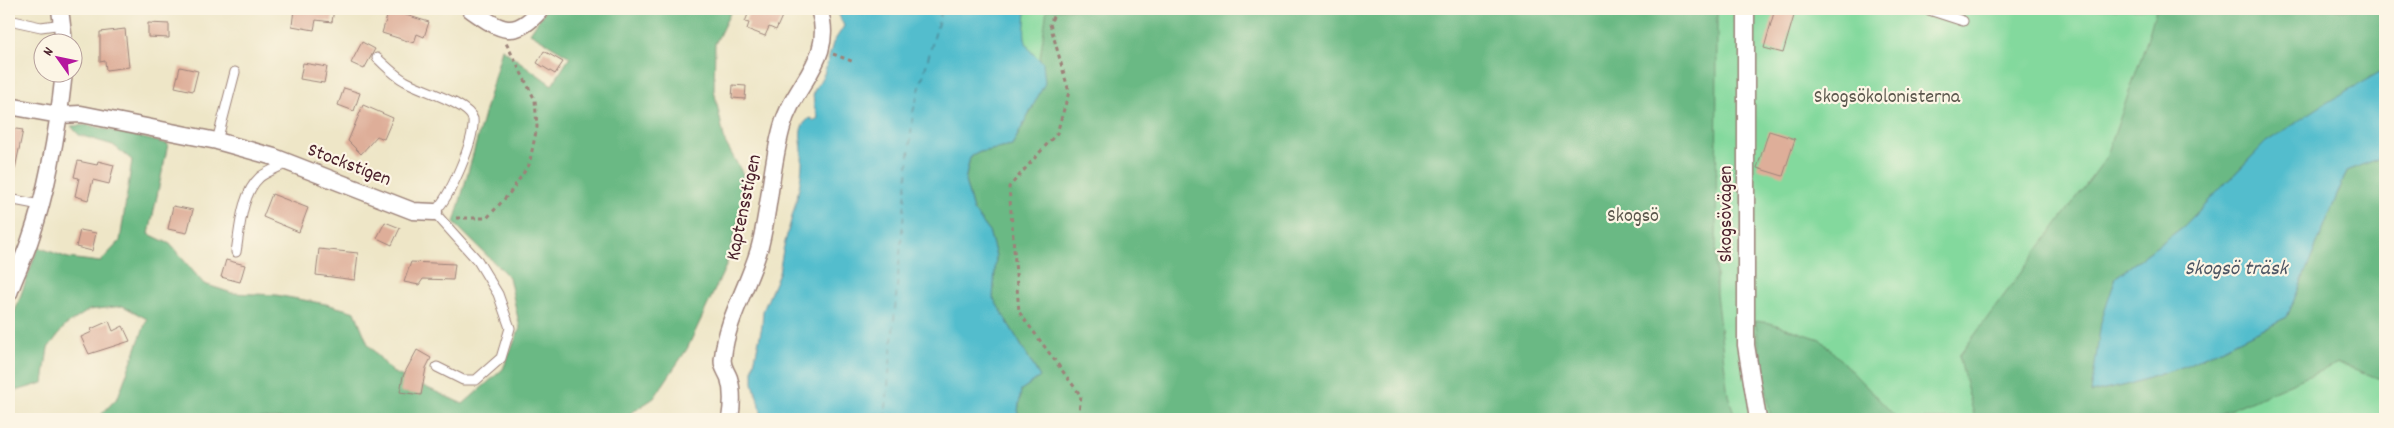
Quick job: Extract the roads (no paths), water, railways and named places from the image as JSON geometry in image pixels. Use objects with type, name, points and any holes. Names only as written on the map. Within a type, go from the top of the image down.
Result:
[{"type":"street","points":[[470,9],[497,27],[509,31],[517,29],[534,18],[541,9]]},
{"type":"street","name":"Kaptensstigen","points":[[730,419],[732,406],[729,379],[723,368],[722,360],[725,341],[735,308],[760,246],[782,126],[790,106],[816,64],[822,50],[824,38],[820,9]]},
{"type":"street","name":"Skogsövägen","points":[[1746,9],[1746,345],[1758,419]]},
{"type":"street","points":[[61,16],[63,32]]},
{"type":"street","points":[[9,293],[30,241],[40,205],[59,115],[63,82]]},
{"type":"street","name":"Stockstigen","points":[[9,106],[59,115],[81,114],[217,140],[289,162],[413,211],[434,212]]},
{"type":"lane","points":[[1926,9],[1963,21]]},
{"type":"lane","points":[[9,20],[41,27],[61,16]]},
{"type":"lane","points":[[377,58],[404,80],[460,107],[472,115],[474,124],[457,178],[444,202],[434,212],[478,261],[498,294],[510,328],[500,358],[476,380],[463,380],[436,368]]},
{"type":"lane","points":[[217,140],[235,72]]},
{"type":"lane","points":[[236,252],[245,206],[252,188],[261,177],[289,162]]},
{"type":"lane","points":[[9,198],[40,205]]},
{"type":"water","points":[[836,9],[1026,9],[1025,38],[1030,50],[1043,62],[1045,83],[1012,146],[980,152],[970,157],[965,181],[973,210],[989,231],[996,256],[993,298],[1040,377],[1021,390],[1017,419],[761,419],[761,411],[753,383],[753,368],[762,326],[763,311],[779,273],[799,188],[802,162],[801,128],[810,118],[814,121],[818,118],[814,106],[813,93],[824,74],[833,43],[844,26]]},
{"type":"water","name":"Skogsö träsk","points":[[2385,69],[2385,156],[2347,171],[2287,317],[2185,366],[2127,385],[2091,393],[2101,322],[2116,277],[2184,226],[2266,142],[2321,106]]},
{"type":"park label","name":"Skogsökolonisterna","points":[[1887,95]]},
{"type":"park label","name":"Skogsö","points":[[1633,214]]}]
